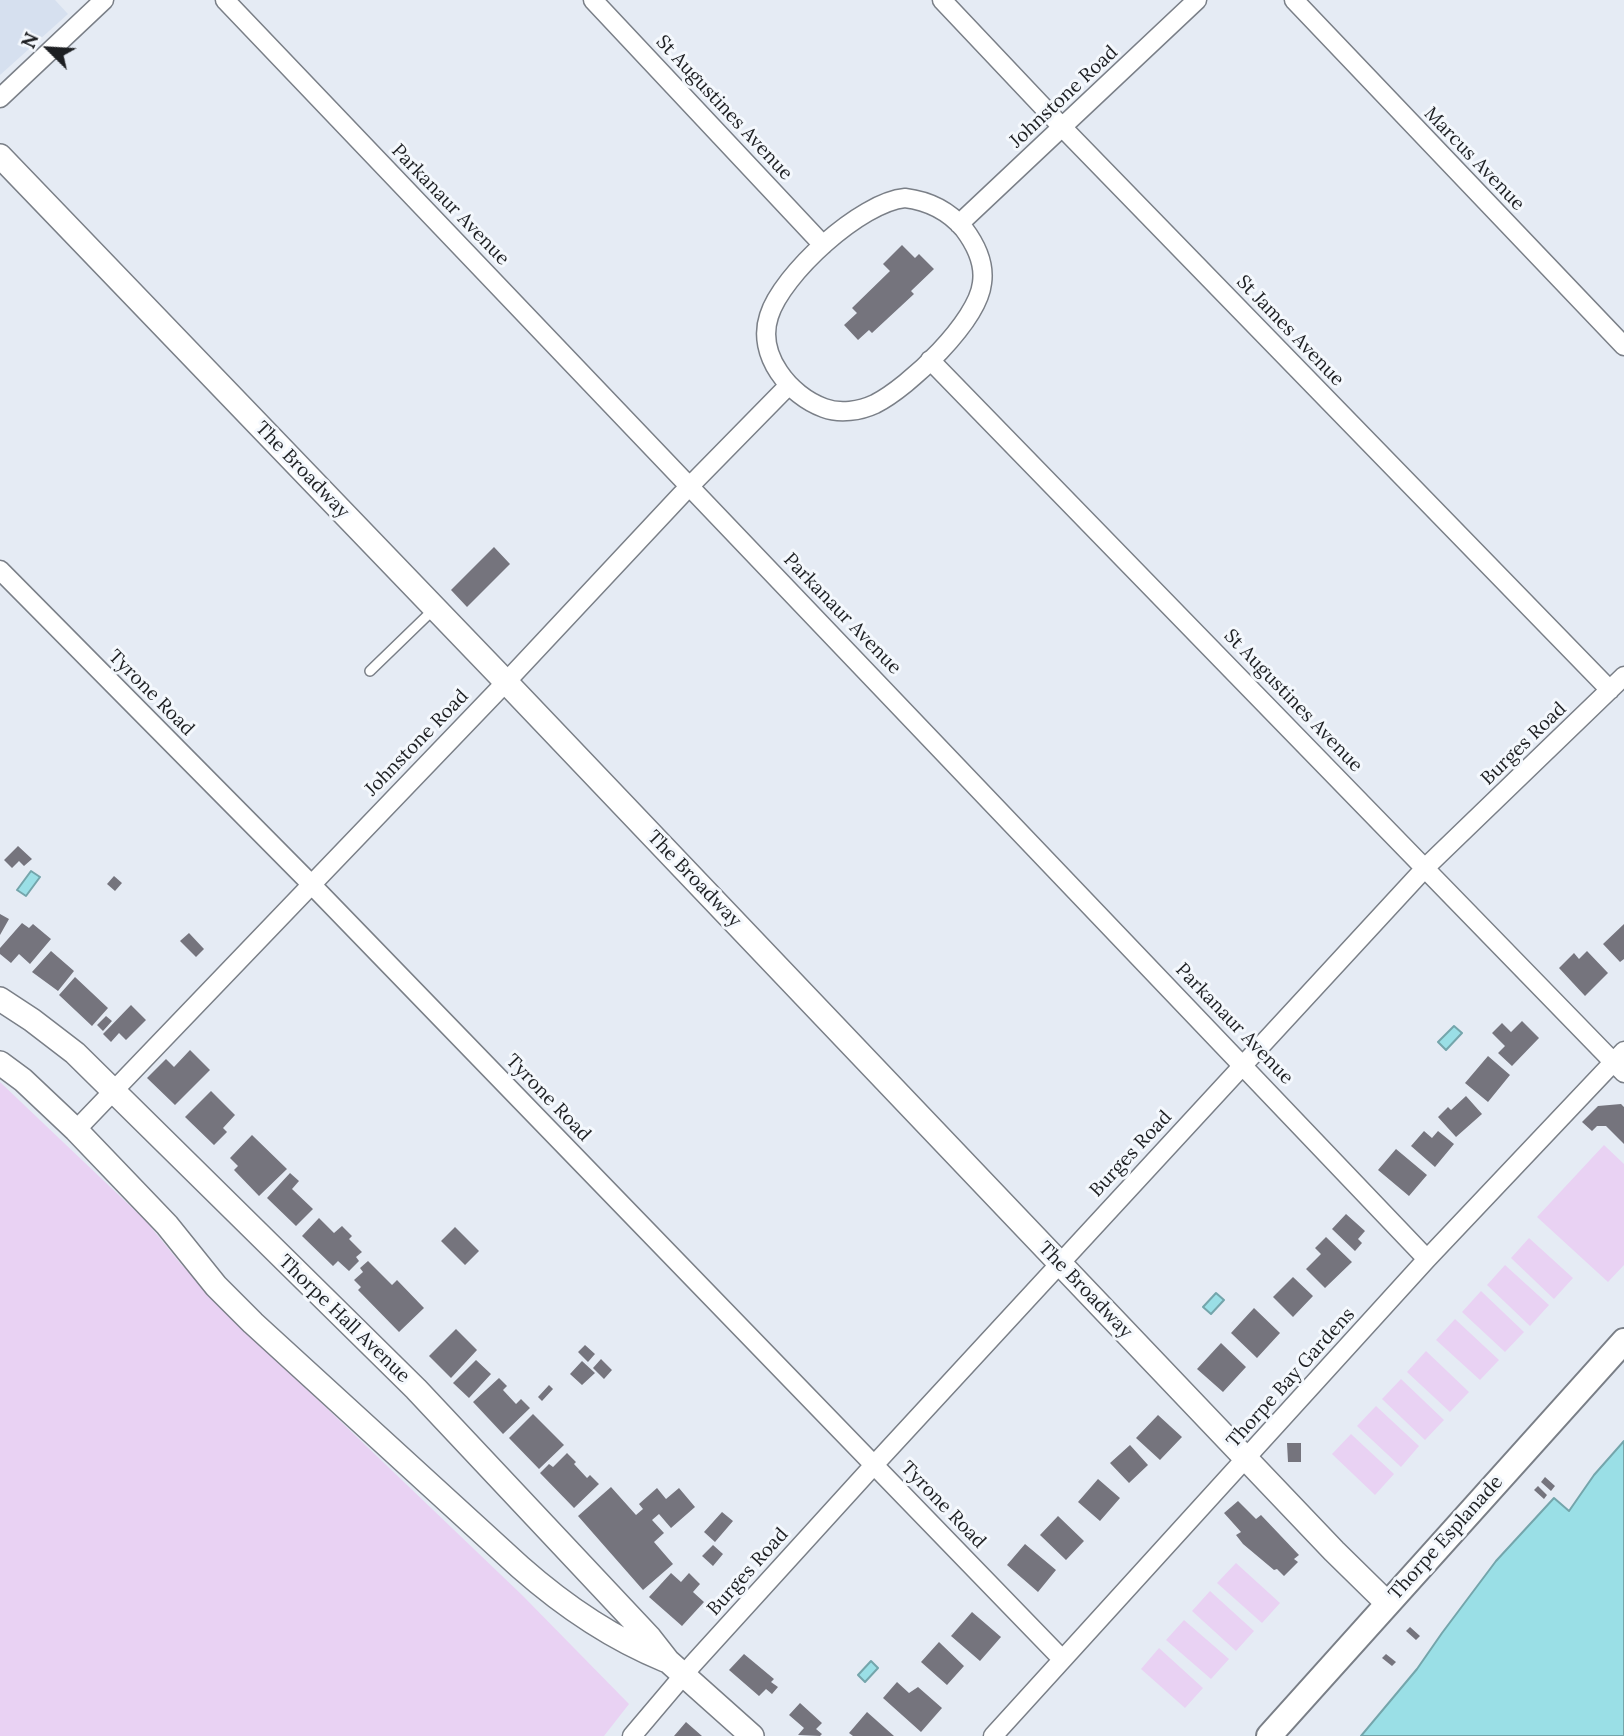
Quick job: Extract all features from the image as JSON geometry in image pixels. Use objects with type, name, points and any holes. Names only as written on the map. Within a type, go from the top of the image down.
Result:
[{"type":"main road","name":"Thorpe Esplanade","points":[[1269,1736],[1624,1341]]},
{"type":"street","points":[[0,98],[104,0]]},
{"type":"street","name":"Parkanaur Avenue","points":[[225,0],[1427,1259]]},
{"type":"street","name":"St Augustines Avenue","points":[[593,0],[823,245]]},
{"type":"street","name":"St James Avenue","points":[[942,0],[1610,690]]},
{"type":"street","name":"Johnstone Road","points":[[959,224],[1197,0]]},
{"type":"street","name":"Marcus Avenue","points":[[1294,0],[1624,346]]},
{"type":"street","name":"The Broadway","points":[[0,156],[1387,1603]]},
{"type":"street","points":[[905,198],[935,205],[959,224],[977,250],[983,268],[982,284],[974,310],[930,360],[876,403],[855,410],[830,410],[814,405],[798,395],[772,358],[768,344],[768,319],[781,293],[823,245],[862,214],[891,199],[905,198]]},
{"type":"street","name":"St Augustines Avenue","points":[[930,360],[1620,1062]]},
{"type":"street","name":"Johnstone Road","points":[[76,1130],[789,385]]},
{"type":"street","name":"Tyrone Road","points":[[0,570],[311,884],[1062,1659]]},
{"type":"street","name":"Burges Road","points":[[632,1736],[675,1667],[874,1465],[1426,867],[1624,677]]},
{"type":"street","name":"Thorpe Hall Avenue","points":[[0,999],[75,1053],[416,1389],[675,1667],[752,1736]]},
{"type":"street","name":"Thorpe Bay Gardens","points":[[993,1736],[1427,1259],[1620,1062]]},
{"type":"street","name":"Thorpe Hall Avenue","points":[[0,1063],[23,1080],[76,1130],[167,1225],[216,1286],[253,1322],[520,1567],[552,1595],[598,1625],[635,1648],[675,1667]]},
{"type":"lane","points":[[370,671],[435,609]]},
{"type":"shaded area","points":[[0,0],[55,0],[68,14],[0,75]]},
{"type":"shaded area","points":[[0,1082],[146,1221],[180,1263],[244,1329],[522,1595],[629,1704],[604,1736],[0,1736]]},
{"type":"shaded area","points":[[1604,1145],[1624,1164],[1624,1265],[1608,1282],[1537,1217]]},
{"type":"shaded area","points":[[1529,1238],[1573,1278],[1554,1299],[1511,1258]]},
{"type":"shaded area","points":[[1505,1265],[1549,1305],[1530,1326],[1487,1285]]},
{"type":"shaded area","points":[[1481,1291],[1524,1332],[1505,1352],[1462,1312]]},
{"type":"shaded area","points":[[1455,1319],[1499,1360],[1480,1380],[1436,1340]]},
{"type":"shaded area","points":[[1426,1351],[1469,1392],[1450,1412],[1407,1372]]},
{"type":"shaded area","points":[[1401,1379],[1444,1420],[1425,1440],[1382,1399]]},
{"type":"shaded area","points":[[1376,1406],[1419,1446],[1401,1467],[1357,1426]]},
{"type":"shaded area","points":[[1351,1434],[1394,1474],[1375,1495],[1332,1454]]},
{"type":"shaded area","points":[[1236,1563],[1280,1603],[1262,1623],[1217,1583]]},
{"type":"shaded area","points":[[1210,1591],[1254,1631],[1236,1651],[1192,1611]]},
{"type":"shaded area","points":[[1184,1620],[1229,1659],[1211,1679],[1166,1640]]},
{"type":"shaded area","points":[[1159,1648],[1203,1688],[1185,1708],[1141,1669]]},
{"type":"water","points":[[31,871],[40,877],[26,896],[17,890]]},
{"type":"water","points":[[1454,1026],[1462,1033],[1446,1050],[1438,1042]]},
{"type":"water","points":[[1216,1293],[1224,1300],[1211,1314],[1203,1307]]},
{"type":"water","points":[[1624,1441],[1624,1736],[1361,1736],[1417,1669],[1496,1561],[1554,1498],[1569,1511],[1594,1475]]},
{"type":"water","points":[[871,1661],[878,1668],[865,1682],[858,1675]]},
{"type":"building","points":[[902,245],[915,258],[919,254],[934,269],[911,291],[914,294],[872,333],[869,330],[858,340],[844,325],[857,313],[852,308],[890,271],[883,264]]},
{"type":"building","points":[[494,547],[510,564],[467,607],[451,590]]},
{"type":"building","points":[[18,846],[32,859],[24,866],[19,861],[12,868],[4,860]]},
{"type":"building","points":[[114,876],[122,883],[115,891],[107,884]]},
{"type":"building","points":[[0,914],[9,919],[0,935]]},
{"type":"building","points":[[22,923],[29,928],[33,924],[51,939],[30,964],[19,954],[11,963],[0,954],[0,948]]},
{"type":"building","points":[[1624,924],[1624,959],[1620,962],[1603,944]]},
{"type":"building","points":[[189,933],[204,949],[196,957],[180,941]]},
{"type":"building","points":[[51,951],[74,971],[58,991],[32,972]]},
{"type":"building","points":[[1587,951],[1608,973],[1585,996],[1559,968],[1574,953],[1579,959]]},
{"type":"building","points":[[75,977],[108,1008],[92,1026],[59,995]]},
{"type":"building","points":[[131,1005],[146,1020],[126,1040],[119,1033],[111,1042],[103,1034]]},
{"type":"building","points":[[106,1016],[112,1021],[103,1031],[97,1025]]},
{"type":"building","points":[[1522,1021],[1539,1038],[1512,1066],[1498,1053],[1505,1046],[1492,1033],[1502,1023],[1511,1032]]},
{"type":"building","points":[[190,1050],[210,1070],[175,1105],[147,1078],[166,1059],[174,1067]]},
{"type":"building","points":[[1488,1056],[1510,1075],[1488,1102],[1465,1083]]},
{"type":"building","points":[[211,1091],[235,1115],[223,1128],[227,1132],[214,1145],[185,1117]]},
{"type":"building","points":[[1466,1096],[1482,1114],[1456,1137],[1438,1117],[1448,1107],[1451,1110]]},
{"type":"building","points":[[1621,1104],[1624,1107],[1624,1144],[1606,1126],[1597,1126],[1592,1131],[1582,1122],[1598,1106]]},
{"type":"building","points":[[1424,1131],[1432,1138],[1438,1131],[1454,1144],[1435,1167],[1411,1146]]},
{"type":"building","points":[[252,1135],[287,1169],[259,1196],[234,1170],[238,1166],[230,1158]]},
{"type":"building","points":[[1396,1149],[1427,1175],[1409,1196],[1378,1170]]},
{"type":"building","points":[[290,1173],[299,1181],[292,1189],[313,1209],[296,1226],[267,1198]]},
{"type":"building","points":[[1346,1214],[1365,1231],[1358,1239],[1362,1243],[1355,1251],[1332,1229]]},
{"type":"building","points":[[319,1218],[334,1233],[342,1226],[352,1236],[349,1239],[362,1252],[356,1257],[359,1261],[349,1271],[338,1261],[333,1266],[302,1236]]},
{"type":"building","points":[[455,1227],[479,1251],[465,1265],[441,1241]]},
{"type":"building","points":[[1326,1237],[1352,1262],[1325,1288],[1306,1269],[1321,1254],[1315,1248]]},
{"type":"building","points":[[368,1261],[392,1285],[397,1280],[424,1308],[399,1332],[358,1290],[361,1287],[354,1280],[363,1272],[360,1268]]},
{"type":"building","points":[[1293,1277],[1313,1296],[1293,1317],[1273,1297]]},
{"type":"building","points":[[1254,1308],[1280,1333],[1257,1358],[1231,1333]]},
{"type":"building","points":[[456,1329],[477,1350],[451,1378],[429,1356]]},
{"type":"building","points":[[1221,1343],[1246,1367],[1223,1392],[1197,1369]]},
{"type":"building","points":[[585,1345],[595,1354],[588,1362],[578,1352]]},
{"type":"building","points":[[601,1359],[612,1370],[604,1379],[593,1368]]},
{"type":"building","points":[[476,1360],[491,1374],[469,1398],[453,1383]]},
{"type":"building","points":[[582,1361],[595,1373],[582,1385],[570,1374]]},
{"type":"building","points":[[499,1378],[507,1386],[503,1390],[516,1404],[521,1399],[530,1408],[503,1434],[473,1402]]},
{"type":"building","points":[[549,1385],[553,1389],[542,1401],[538,1397]]},
{"type":"building","points":[[533,1414],[564,1445],[539,1469],[509,1438]]},
{"type":"building","points":[[1158,1415],[1182,1437],[1160,1460],[1136,1438]]},
{"type":"building","points":[[1287,1443],[1301,1443],[1301,1462],[1288,1462]]},
{"type":"building","points":[[1130,1445],[1148,1465],[1129,1483],[1110,1463]]},
{"type":"building","points":[[567,1453],[587,1478],[590,1475],[599,1484],[574,1508],[540,1473],[549,1464],[553,1467]]},
{"type":"building","points":[[1545,1477],[1555,1486],[1551,1491],[1541,1482]]},
{"type":"building","points":[[1098,1479],[1120,1498],[1100,1521],[1078,1502]]},
{"type":"building","points":[[1538,1486],[1547,1495],[1544,1499],[1534,1490]]},
{"type":"building","points":[[611,1487],[636,1515],[643,1509],[639,1504],[657,1488],[666,1499],[679,1488],[695,1507],[671,1528],[659,1514],[652,1520],[664,1533],[654,1542],[673,1564],[643,1590],[578,1516]]},
{"type":"building","points":[[1238,1501],[1256,1519],[1261,1515],[1299,1555],[1294,1559],[1298,1562],[1284,1576],[1243,1544],[1236,1535],[1241,1532],[1224,1513]]},
{"type":"building","points":[[722,1512],[733,1521],[715,1542],[704,1532]]},
{"type":"building","points":[[1058,1516],[1084,1541],[1066,1560],[1040,1535]]},
{"type":"building","points":[[1025,1544],[1056,1570],[1038,1592],[1007,1565]]},
{"type":"building","points":[[713,1545],[723,1554],[713,1566],[702,1556]]},
{"type":"building","points":[[671,1573],[681,1582],[689,1573],[700,1584],[693,1592],[704,1602],[682,1626],[649,1597]]},
{"type":"building","points":[[972,1612],[1001,1637],[980,1661],[951,1636]]},
{"type":"building","points":[[1410,1627],[1420,1636],[1416,1640],[1406,1631]]},
{"type":"building","points":[[939,1642],[964,1666],[947,1685],[921,1662]]},
{"type":"building","points":[[744,1654],[774,1679],[771,1682],[778,1687],[772,1694],[766,1689],[759,1696],[729,1670]]},
{"type":"building","points":[[1386,1654],[1396,1662],[1392,1666],[1382,1658]]},
{"type":"building","points":[[897,1682],[909,1693],[918,1687],[942,1708],[921,1732],[883,1698]]},
{"type":"building","points":[[800,1703],[822,1723],[816,1729],[822,1734],[820,1736],[798,1735],[804,1728],[789,1715]]},
{"type":"building","points":[[867,1712],[894,1736],[853,1736],[849,1733]]},
{"type":"building","points":[[686,1722],[702,1736],[674,1736]]}]
